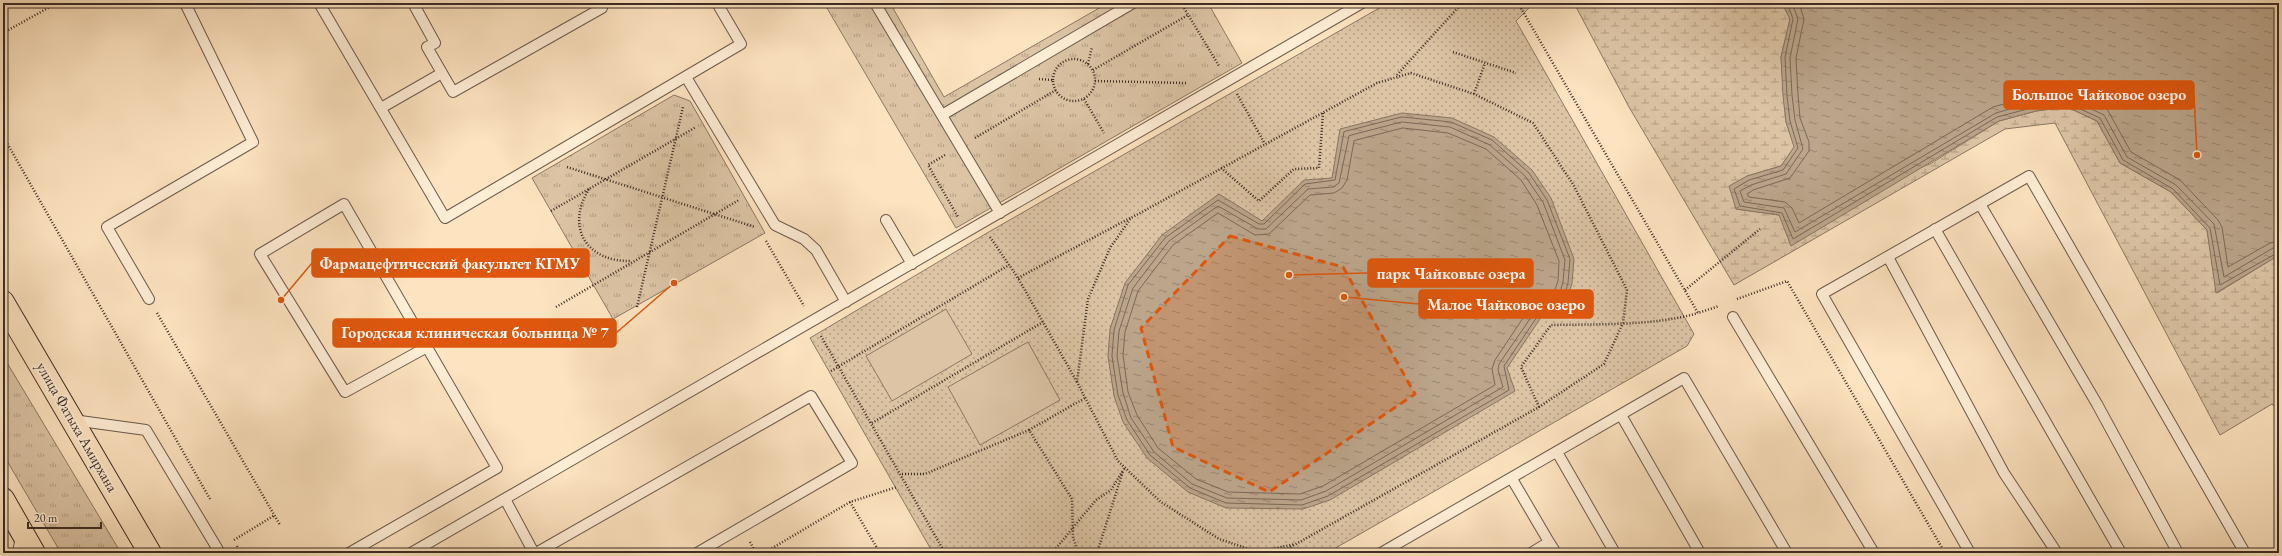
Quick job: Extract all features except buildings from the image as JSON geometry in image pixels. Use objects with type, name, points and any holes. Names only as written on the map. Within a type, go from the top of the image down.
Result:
[{"type":"main road","name":"улица Фатыха Амирхана","points":[[3,302],[150,553]]},
{"type":"main road","points":[[3,499],[34,553]]},
{"type":"lane","points":[[149,299],[107,227],[253,142],[185,3]]},
{"type":"lane","points":[[319,3],[445,218],[741,44],[717,3]]},
{"type":"lane","points":[[415,4],[435,42],[427,47],[453,92],[602,8],[599,3]]},
{"type":"lane","points":[[875,3],[1000,213]]},
{"type":"lane","points":[[942,115],[1133,3]]},
{"type":"lane","points":[[412,553],[1362,3]]},
{"type":"lane","points":[[381,108],[442,73]]},
{"type":"lane","points":[[686,77],[775,225],[804,239],[816,250],[846,302]]},
{"type":"lane","points":[[1970,553],[1822,294],[2029,176],[2245,553]]},
{"type":"lane","points":[[349,553],[497,468],[427,347],[344,204],[260,254],[346,392],[427,347]]},
{"type":"lane","points":[[1980,204],[2097,404],[2178,553]]},
{"type":"lane","points":[[886,220],[912,264]]},
{"type":"lane","points":[[1936,229],[2121,553]]},
{"type":"lane","points":[[1888,257],[2004,473],[2057,553]]},
{"type":"lane","points":[[1733,317],[1874,553]]},
{"type":"lane","points":[[1381,553],[1512,479],[1684,378],[1787,553]]},
{"type":"lane","points":[[505,499],[535,553],[811,396],[852,463],[697,553]]},
{"type":"lane","points":[[1620,415],[1700,553]]},
{"type":"lane","points":[[73,420],[146,430],[220,553]]},
{"type":"lane","points":[[1557,452],[1616,553]]},
{"type":"lane","points":[[1512,479],[1556,553]]},
{"type":"lane","points":[[18,553],[22,532]]},
{"type":"lane","points":[[1531,553],[1549,542]]},
{"type":"path","points":[[3,33],[57,3]]},
{"type":"path","points":[[1397,76],[1462,3]]},
{"type":"path","points":[[1518,3],[1698,313]]},
{"type":"path","points":[[1093,70],[1188,15]]},
{"type":"path","points":[[1453,52],[1516,73]]},
{"type":"path","points":[[1081,60],[1093,70],[1095,81],[1092,92],[1084,99],[1072,102],[1064,100],[1056,90],[1053,80],[1054,72],[1065,61],[1081,60]]},
{"type":"path","points":[[1474,94],[1485,63]]},
{"type":"path","points":[[1018,278],[1131,218],[1377,82],[1411,73],[1474,94],[1533,123],[1574,186],[1627,290],[1622,322],[1604,364],[1539,408],[1280,553]]},
{"type":"path","points":[[1095,81],[1192,83]]},
{"type":"path","points":[[1056,90],[928,165],[966,232],[988,233],[1018,278],[1086,398],[1118,461],[1161,502],[1219,539],[1258,552],[1295,544]]},
{"type":"path","points":[[1084,99],[1104,133]]},
{"type":"path","points":[[637,307],[684,102]]},
{"type":"path","points":[[1221,168],[1259,201],[1294,169],[1319,168],[1322,112]]},
{"type":"path","points":[[551,211],[698,126]]},
{"type":"path","points":[[3,136],[214,506]]},
{"type":"path","points":[[544,160],[758,228]]},
{"type":"path","points":[[590,189],[579,211],[579,224],[582,235],[588,246],[602,257],[620,261],[632,261]]},
{"type":"path","points":[[556,307],[632,261],[741,199]]},
{"type":"path","points":[[1077,382],[1088,299],[1110,248],[1131,218]]},
{"type":"path","points":[[1685,290],[1760,229]]},
{"type":"path","points":[[831,371],[1009,265]]},
{"type":"path","points":[[1735,300],[1787,281],[1945,553]]},
{"type":"path","points":[[149,299],[280,525]]},
{"type":"path","points":[[1539,408],[1521,367],[1551,325],[1622,322],[1684,317],[1720,305]]},
{"type":"path","points":[[872,423],[1043,322]]},
{"type":"path","points":[[901,474],[925,474],[1029,430],[1086,398]]},
{"type":"path","points":[[1029,430],[1072,499],[1073,538],[1079,553]]},
{"type":"path","points":[[1052,553],[1096,500],[1111,490],[1124,467]]},
{"type":"path","points":[[1097,553],[1124,467]]},
{"type":"path","points":[[764,553],[850,502],[897,487]]},
{"type":"path","points":[[850,502],[880,553]]},
{"type":"path","points":[[234,540],[275,515]]},
{"type":"path","points":[[230,534],[241,553]]},
{"type":"highlighted area","points":[[1230,236],[1343,267],[1415,394],[1269,492],[1173,447],[1141,328]]},
{"type":"green space","points":[[824,3],[890,3],[944,97],[1108,3],[1208,3],[1242,63],[956,228]]},
{"type":"green space","points":[[1388,3],[1534,3],[1516,21],[1694,334],[1687,346],[1327,553],[933,553],[810,338],[987,233]]},
{"type":"green space","points":[[1574,3],[1782,3],[1790,19],[1781,57],[1786,122],[1795,147],[1781,166],[1747,176],[1736,209],[1779,215],[1930,164],[1999,121],[2036,111],[2067,107],[2097,121],[2120,163],[2171,192],[2207,230],[2217,293],[2279,255],[2279,412],[2272,404],[2220,435],[2055,123],[2005,129],[1734,285],[1629,107]]},
{"type":"green space","points":[[674,95],[690,101],[765,233],[613,319],[532,178]]},
{"type":"green space","points":[[946,309],[972,354],[892,401],[866,356]]},
{"type":"green space","points":[[1028,342],[1060,400],[980,445],[948,387]]},
{"type":"green space","points":[[3,356],[121,553],[61,553],[3,454]]},
{"type":"water","points":[[1782,3],[2279,3],[2279,255],[2216,293],[2207,230],[2171,192],[2120,163],[2097,121],[2067,107],[2036,111],[1999,121],[1791,246],[1779,215],[1736,209],[1729,186],[1747,176],[1781,166],[1794,147],[1786,122],[1783,96],[1781,57],[1790,19]]},
{"type":"water","points":[[1402,113],[1452,118],[1494,137],[1532,170],[1551,198],[1574,259],[1572,283],[1564,312],[1542,316],[1507,368],[1515,391],[1330,500],[1303,509],[1226,508],[1188,492],[1147,458],[1123,422],[1114,396],[1108,356],[1110,329],[1125,283],[1162,235],[1219,194],[1262,221],[1304,180],[1332,178],[1340,129]]},
{"type":"place","name":"Большое Чайковое озеро","points":[[2197,155]]},
{"type":"place","name":"парк Чайковые озера","points":[[1289,275]]},
{"type":"place","name":"Городская клиническая больница № 7","points":[[674,283]]},
{"type":"place","name":"Малое Чайковое озеро","points":[[1344,297]]},
{"type":"place","name":"Фармацефтический факультет КГМУ","points":[[281,300]]}]
